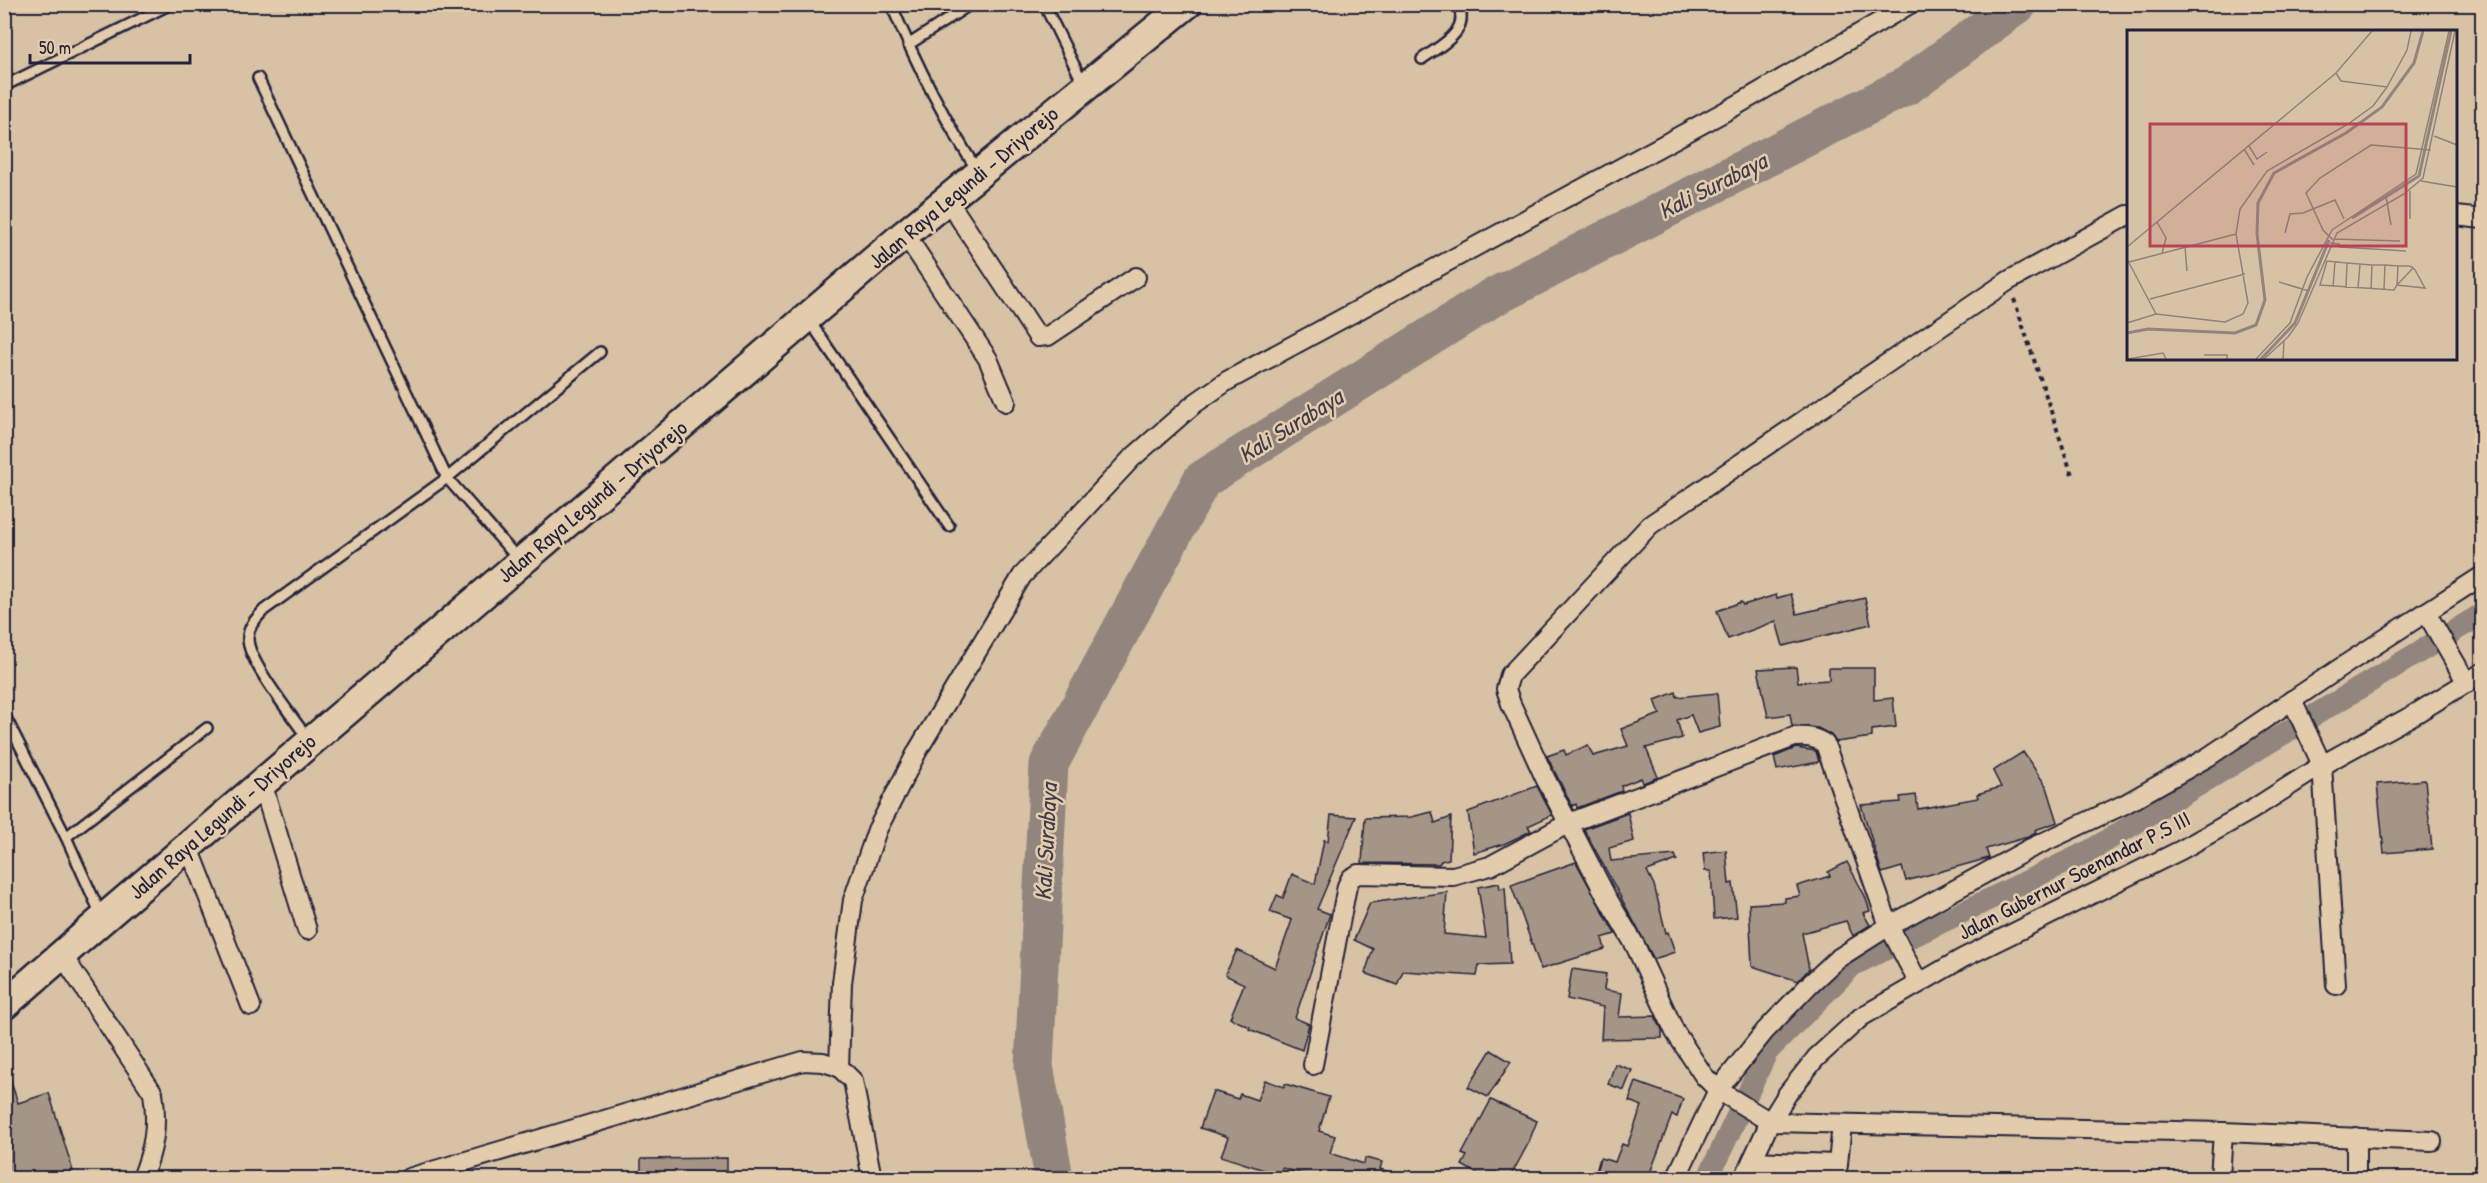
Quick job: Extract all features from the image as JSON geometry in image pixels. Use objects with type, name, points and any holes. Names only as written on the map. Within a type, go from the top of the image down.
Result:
[{"type":"main road","name":"Jalan Raya Legundi - Driyorejo","points":[[4,1005],[188,845],[947,199],[973,164],[1080,77],[1187,4]]},
{"type":"street","points":[[839,1067],[842,983],[853,900],[876,830],[918,750],[1022,576],[1131,459],[1194,404],[1227,381],[1737,105],[1910,4]]},
{"type":"street","points":[[947,199],[1040,337],[1047,336],[1136,277]]},
{"type":"street","points":[[2127,216],[2008,281],[1650,525],[1510,675],[1506,689],[1510,704],[1606,896],[1635,945],[1675,1032],[1704,1076],[1721,1093],[1764,1119],[1842,1124],[2223,1132],[2432,1141]]},
{"type":"street","points":[[2457,216],[2482,219]]},
{"type":"street","points":[[905,234],[988,359],[1006,402]]},
{"type":"street","points":[[1676,1179],[1721,1093],[1765,1031],[1837,959],[1892,932],[2029,849],[2125,804],[2208,757],[2294,705],[2426,612],[2482,576]]},
{"type":"street","points":[[2426,612],[2463,676]]},
{"type":"street","name":"Jalan Gubernur Soenandar P.S III","points":[[1744,1179],[1758,1167],[1764,1119],[1816,1058],[1861,1017],[1915,976],[2181,850],[2250,811],[2319,759],[2463,676],[2482,673]]},
{"type":"street","points":[[2294,705],[2319,759],[2336,985]]},
{"type":"street","points":[[1313,1065],[1347,886],[1351,878],[1366,872],[1453,876],[1472,872],[1490,866],[1569,823],[1794,737],[1816,738],[1825,744],[1892,932],[1915,976]]},
{"type":"street","points":[[262,783],[307,930]]},
{"type":"street","points":[[188,845],[251,1006]]},
{"type":"street","points":[[63,956],[153,1093],[156,1113],[153,1152],[142,1179]]},
{"type":"street","points":[[409,1179],[803,1061],[823,1062],[839,1067],[853,1081],[872,1179]]},
{"type":"street","points":[[1758,1167],[1837,1171],[1842,1124]]},
{"type":"street","points":[[2220,1179],[2223,1132]]},
{"type":"street","points":[[2356,1137],[2356,1179]]},
{"type":"lane","points":[[4,86],[171,4]]},
{"type":"lane","points":[[891,4],[908,45],[945,117],[973,164]]},
{"type":"lane","points":[[908,45],[971,4]]},
{"type":"lane","points":[[1044,4],[1080,77]]},
{"type":"lane","points":[[1422,59],[1461,27],[1461,11],[1458,4]]},
{"type":"lane","points":[[258,78],[447,478],[520,562]]},
{"type":"lane","points":[[807,317],[949,526]]},
{"type":"lane","points":[[310,742],[252,656],[248,638],[252,623],[264,610],[447,478],[600,352]]},
{"type":"lane","points":[[4,714],[66,837],[103,918]]},
{"type":"lane","points":[[66,837],[207,728]]},
{"type":"path","points":[[2008,281],[2073,478]]},
{"type":"building","points":[[1791,594],[1797,614],[1865,598],[1871,624],[1783,646],[1776,621],[1728,639],[1717,611],[1741,602],[1743,605],[1776,595],[1777,598]]},
{"type":"building","points":[[1796,667],[1798,682],[1829,680],[1829,668],[1874,668],[1874,700],[1893,698],[1896,727],[1872,730],[1872,737],[1836,742],[1831,735],[1818,728],[1792,726],[1790,714],[1768,717],[1758,669]]},
{"type":"building","points":[[1676,692],[1677,697],[1717,693],[1720,727],[1698,733],[1691,715],[1677,720],[1682,738],[1646,748],[1658,777],[1643,783],[1641,778],[1621,786],[1622,791],[1577,808],[1576,804],[1572,806],[1547,756],[1564,750],[1566,755],[1588,745],[1593,756],[1628,746],[1621,729],[1660,714],[1655,700]]},
{"type":"building","points":[[1796,748],[1816,751],[1819,762],[1777,770],[1774,757]]},
{"type":"building","points":[[2023,752],[2047,787],[2058,822],[2035,830],[2036,833],[2028,837],[1986,849],[1989,858],[1906,881],[1902,867],[1882,873],[1861,805],[1901,802],[1900,797],[1916,795],[1918,809],[1978,798],[1977,794],[2001,787],[1993,771]]},
{"type":"building","points":[[2425,780],[2432,849],[2384,853],[2377,784]]},
{"type":"building","points":[[1537,786],[1552,815],[1528,826],[1531,831],[1504,844],[1474,853],[1468,812]]},
{"type":"building","points":[[1432,812],[1435,823],[1451,817],[1449,859],[1439,864],[1362,863],[1365,818],[1411,817]]},
{"type":"building","points":[[1628,813],[1634,841],[1609,848],[1611,861],[1675,855],[1677,860],[1647,871],[1654,885],[1666,933],[1668,932],[1675,952],[1654,959],[1584,829]]},
{"type":"building","points":[[1331,815],[1356,817],[1317,909],[1330,914],[1295,1018],[1309,1024],[1302,1050],[1249,1029],[1250,1027],[1230,1018],[1244,984],[1225,975],[1237,950],[1275,968],[1292,920],[1270,912],[1277,895],[1283,898],[1292,874],[1315,884],[1324,840],[1328,841]]},
{"type":"building","points":[[1726,850],[1729,884],[1733,883],[1737,917],[1714,919],[1711,871],[1705,871],[1703,853]]},
{"type":"building","points":[[1576,862],[1615,934],[1602,938],[1605,949],[1541,969],[1511,885]]},
{"type":"building","points":[[1847,862],[1865,896],[1870,911],[1863,913],[1870,925],[1853,936],[1846,921],[1802,933],[1809,969],[1798,981],[1752,966],[1749,904],[1785,902],[1785,898],[1800,896],[1797,886],[1830,876],[1828,872]]},
{"type":"building","points":[[1499,883],[1500,889],[1505,887],[1510,964],[1479,965],[1477,976],[1403,971],[1397,985],[1365,973],[1373,949],[1354,940],[1370,903],[1447,892],[1444,934],[1486,938],[1478,887]]},
{"type":"building","points":[[1572,969],[1606,974],[1604,990],[1622,993],[1619,1017],[1655,1016],[1662,1030],[1662,1038],[1601,1039],[1603,1007],[1567,999]]},
{"type":"building","points":[[1491,1050],[1511,1062],[1488,1097],[1468,1087]]},
{"type":"building","points":[[1615,1064],[1632,1070],[1624,1090],[1608,1084]]},
{"type":"building","points":[[4,1073],[8,1073],[18,1103],[49,1093],[73,1171],[53,1179],[4,1179]]},
{"type":"building","points":[[1265,1080],[1284,1087],[1285,1084],[1329,1097],[1319,1131],[1335,1136],[1330,1153],[1364,1164],[1365,1158],[1382,1162],[1380,1169],[1399,1175],[1398,1179],[1319,1179],[1282,1168],[1280,1175],[1221,1156],[1228,1137],[1200,1128],[1213,1091],[1238,1099],[1240,1094],[1257,1100]]},
{"type":"building","points":[[1636,1082],[1683,1099],[1677,1117],[1672,1115],[1650,1173],[1655,1174],[1655,1179],[1594,1179],[1600,1158],[1615,1162],[1622,1144],[1627,1146],[1642,1106],[1629,1101]]},
{"type":"building","points":[[1491,1100],[1537,1121],[1528,1144],[1509,1179],[1486,1179],[1462,1165],[1467,1156],[1462,1154]]},
{"type":"building","points":[[727,1158],[727,1179],[641,1179],[641,1159]]},
{"type":"waterway","name":"Kali Surabaya","points":[[1054,1178],[1034,1066],[1049,764],[1202,480],[1490,299],[1908,85],[2018,4]]},
{"type":"waterway","points":[[1708,1178],[1767,1052],[1853,965],[2091,850],[2482,614]]}]
